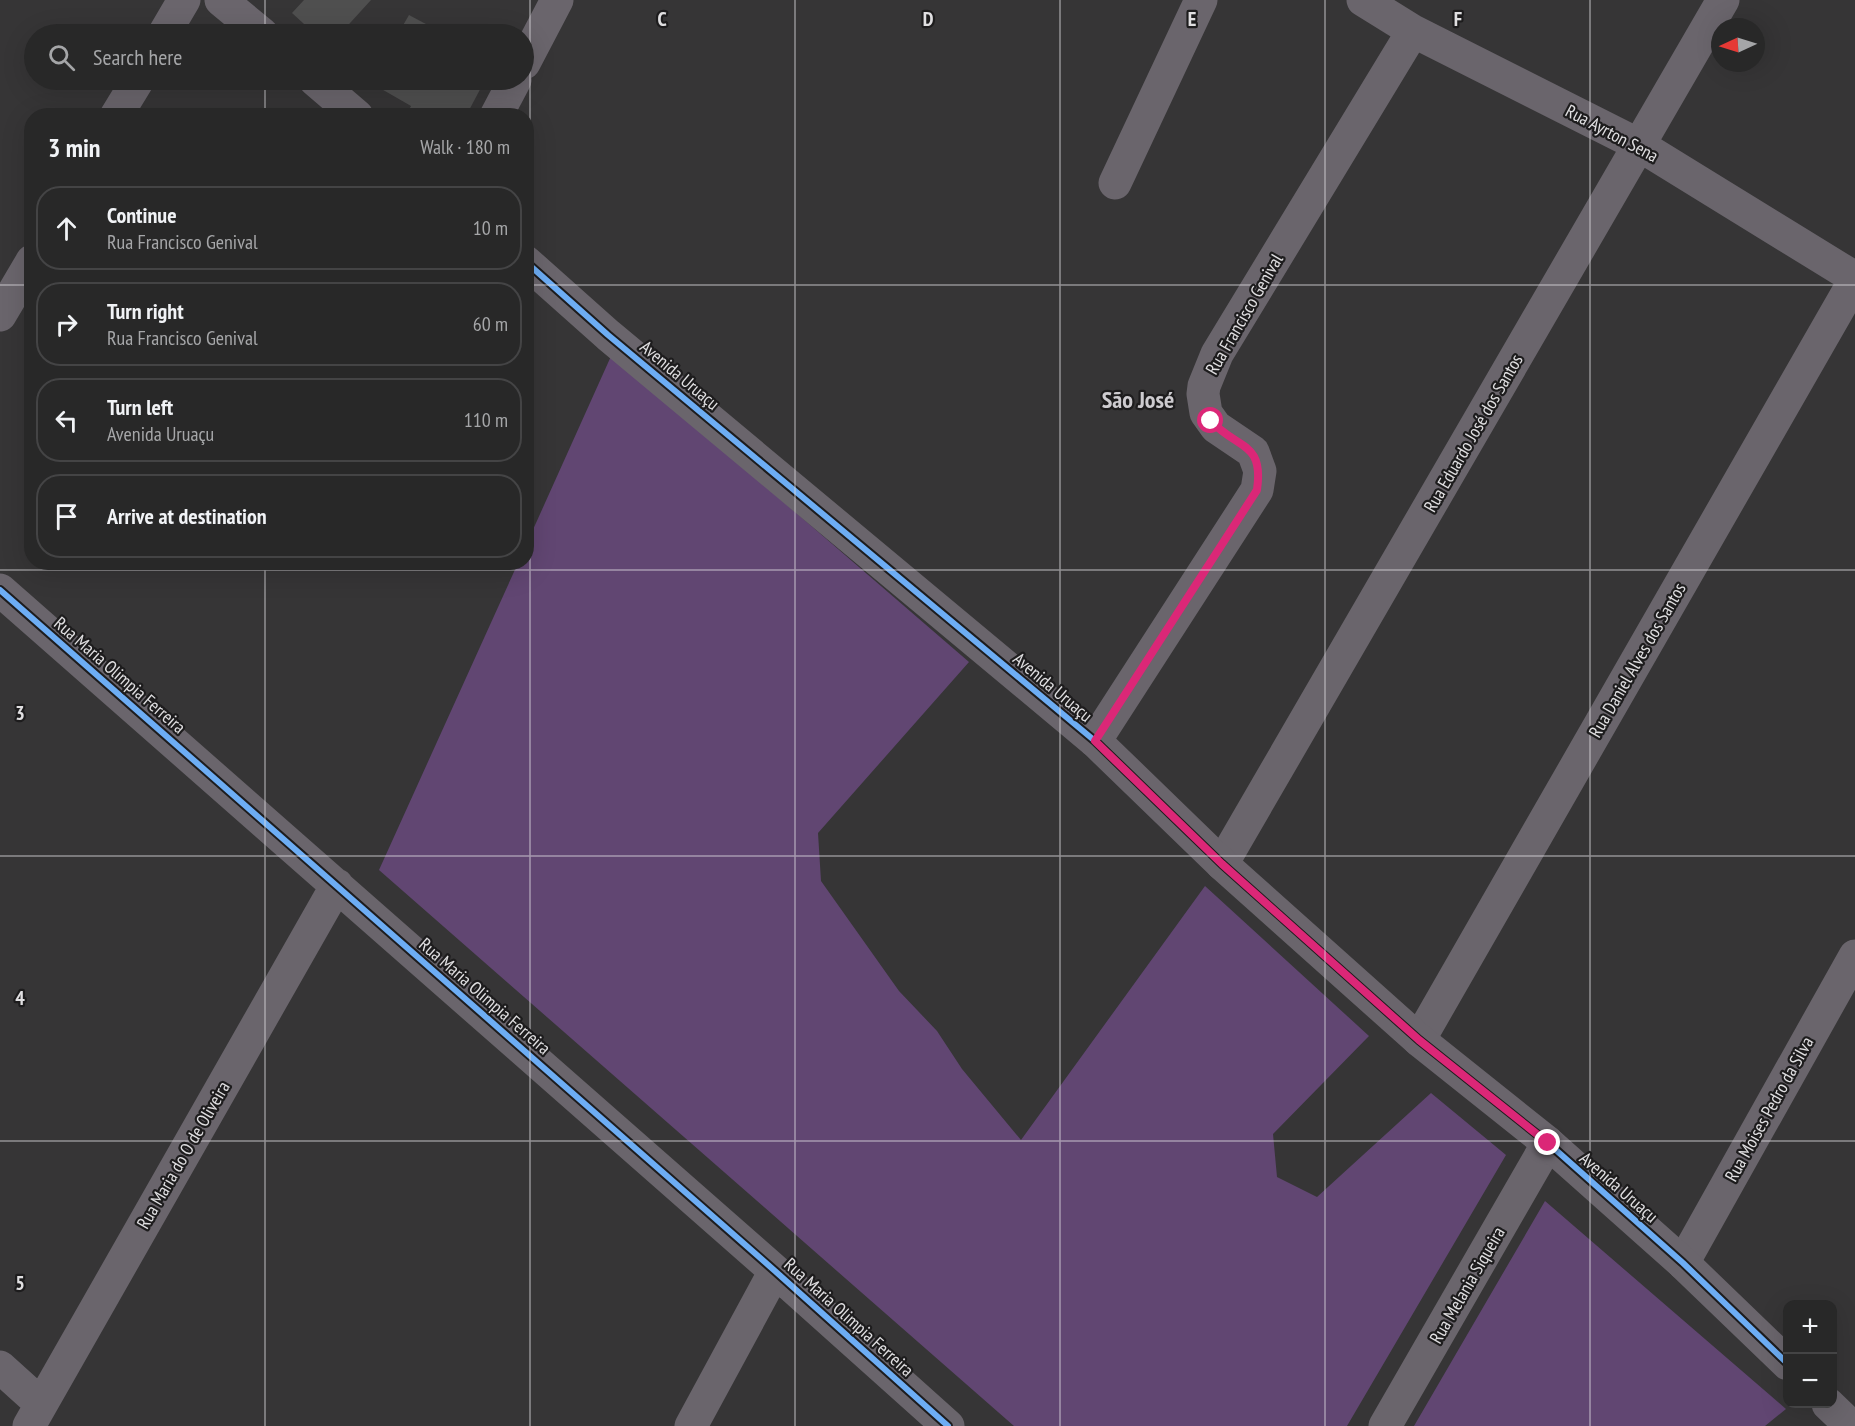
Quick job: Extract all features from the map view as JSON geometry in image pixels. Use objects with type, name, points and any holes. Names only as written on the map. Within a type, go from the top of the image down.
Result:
[{"type":"street","points":[[170,24],[184,0]]},
{"type":"street","points":[[221,0],[250,24]]},
{"type":"street","points":[[534,44],[557,0]]},
{"type":"street","points":[[1115,183],[1201,0]]},
{"type":"street","name":"Rua Ayrton Sena","points":[[1362,0],[1413,31],[1639,145],[1855,279]]},
{"type":"street","name":"Rua Eduardo José dos Santos","points":[[1222,864],[1723,0]]},
{"type":"street","name":"Rua Francisco Genival","points":[[1095,741],[1257,490],[1260,471],[1253,452],[1216,427],[1206,412],[1204,386],[1217,354],[1413,31]]},
{"type":"street","points":[[122,108],[132,90]]},
{"type":"street","points":[[327,90],[348,108]]},
{"type":"street","points":[[500,108],[510,90]]},
{"type":"street","name":"Avenida Uruaçu","points":[[534,269],[608,335],[1095,741],[1222,864],[1419,1040],[1548,1143],[1683,1263],[1783,1359]]},
{"type":"street","points":[[0,315],[24,274]]},
{"type":"street","name":"Rua Daniel Alves dos Santos","points":[[1419,1040],[1855,279]]},
{"type":"street","name":"Rua Maria Olimpia Ferreira","points":[[0,590],[775,1271],[948,1426]]},
{"type":"street","name":"Rua Maria do O de Oliveira","points":[[35,1415],[337,885]]},
{"type":"street","name":"Rua Moises Pedro da Silva","points":[[1683,1263],[1855,956]]},
{"type":"street","name":"Rua Melania Siqueira","points":[[1385,1426],[1548,1143]]},
{"type":"street","points":[[692,1426],[775,1271]]},
{"type":"street","points":[[0,1367],[35,1415]]},
{"type":"street","points":[[1832,1408],[1851,1426]]},
{"type":"shaded area","points":[[612,354],[969,662],[818,833],[821,881],[899,991],[937,1031],[962,1069],[1021,1140],[1205,886],[1369,1036],[1273,1134],[1277,1177],[1317,1197],[1431,1093],[1506,1155],[1347,1426],[1014,1426],[379,870],[515,570],[534,570],[534,527]]},
{"type":"shaded area","points":[[1545,1201],[1786,1409],[1765,1426],[1414,1426]]},
{"type":"building","points":[[304,0],[371,0],[349,24],[304,24],[292,13]]},
{"type":"building","points":[[409,15],[426,24],[404,24]]},
{"type":"building","points":[[383,90],[480,90],[470,108],[410,108],[411,106]]},
{"type":"cycle path","points":[[534,269],[608,335],[1095,741],[1222,864],[1419,1040],[1548,1143],[1683,1263],[1783,1359]]},
{"type":"cycle path","points":[[0,590],[775,1271],[948,1426]]},
{"type":"district","name":"São José","points":[[1138,399]]},
{"type":"route","points":[[1211,421],[1233,440],[1253,452],[1260,471],[1257,490],[1238,523],[1095,741],[1222,864],[1419,1040],[1548,1143]]}]
